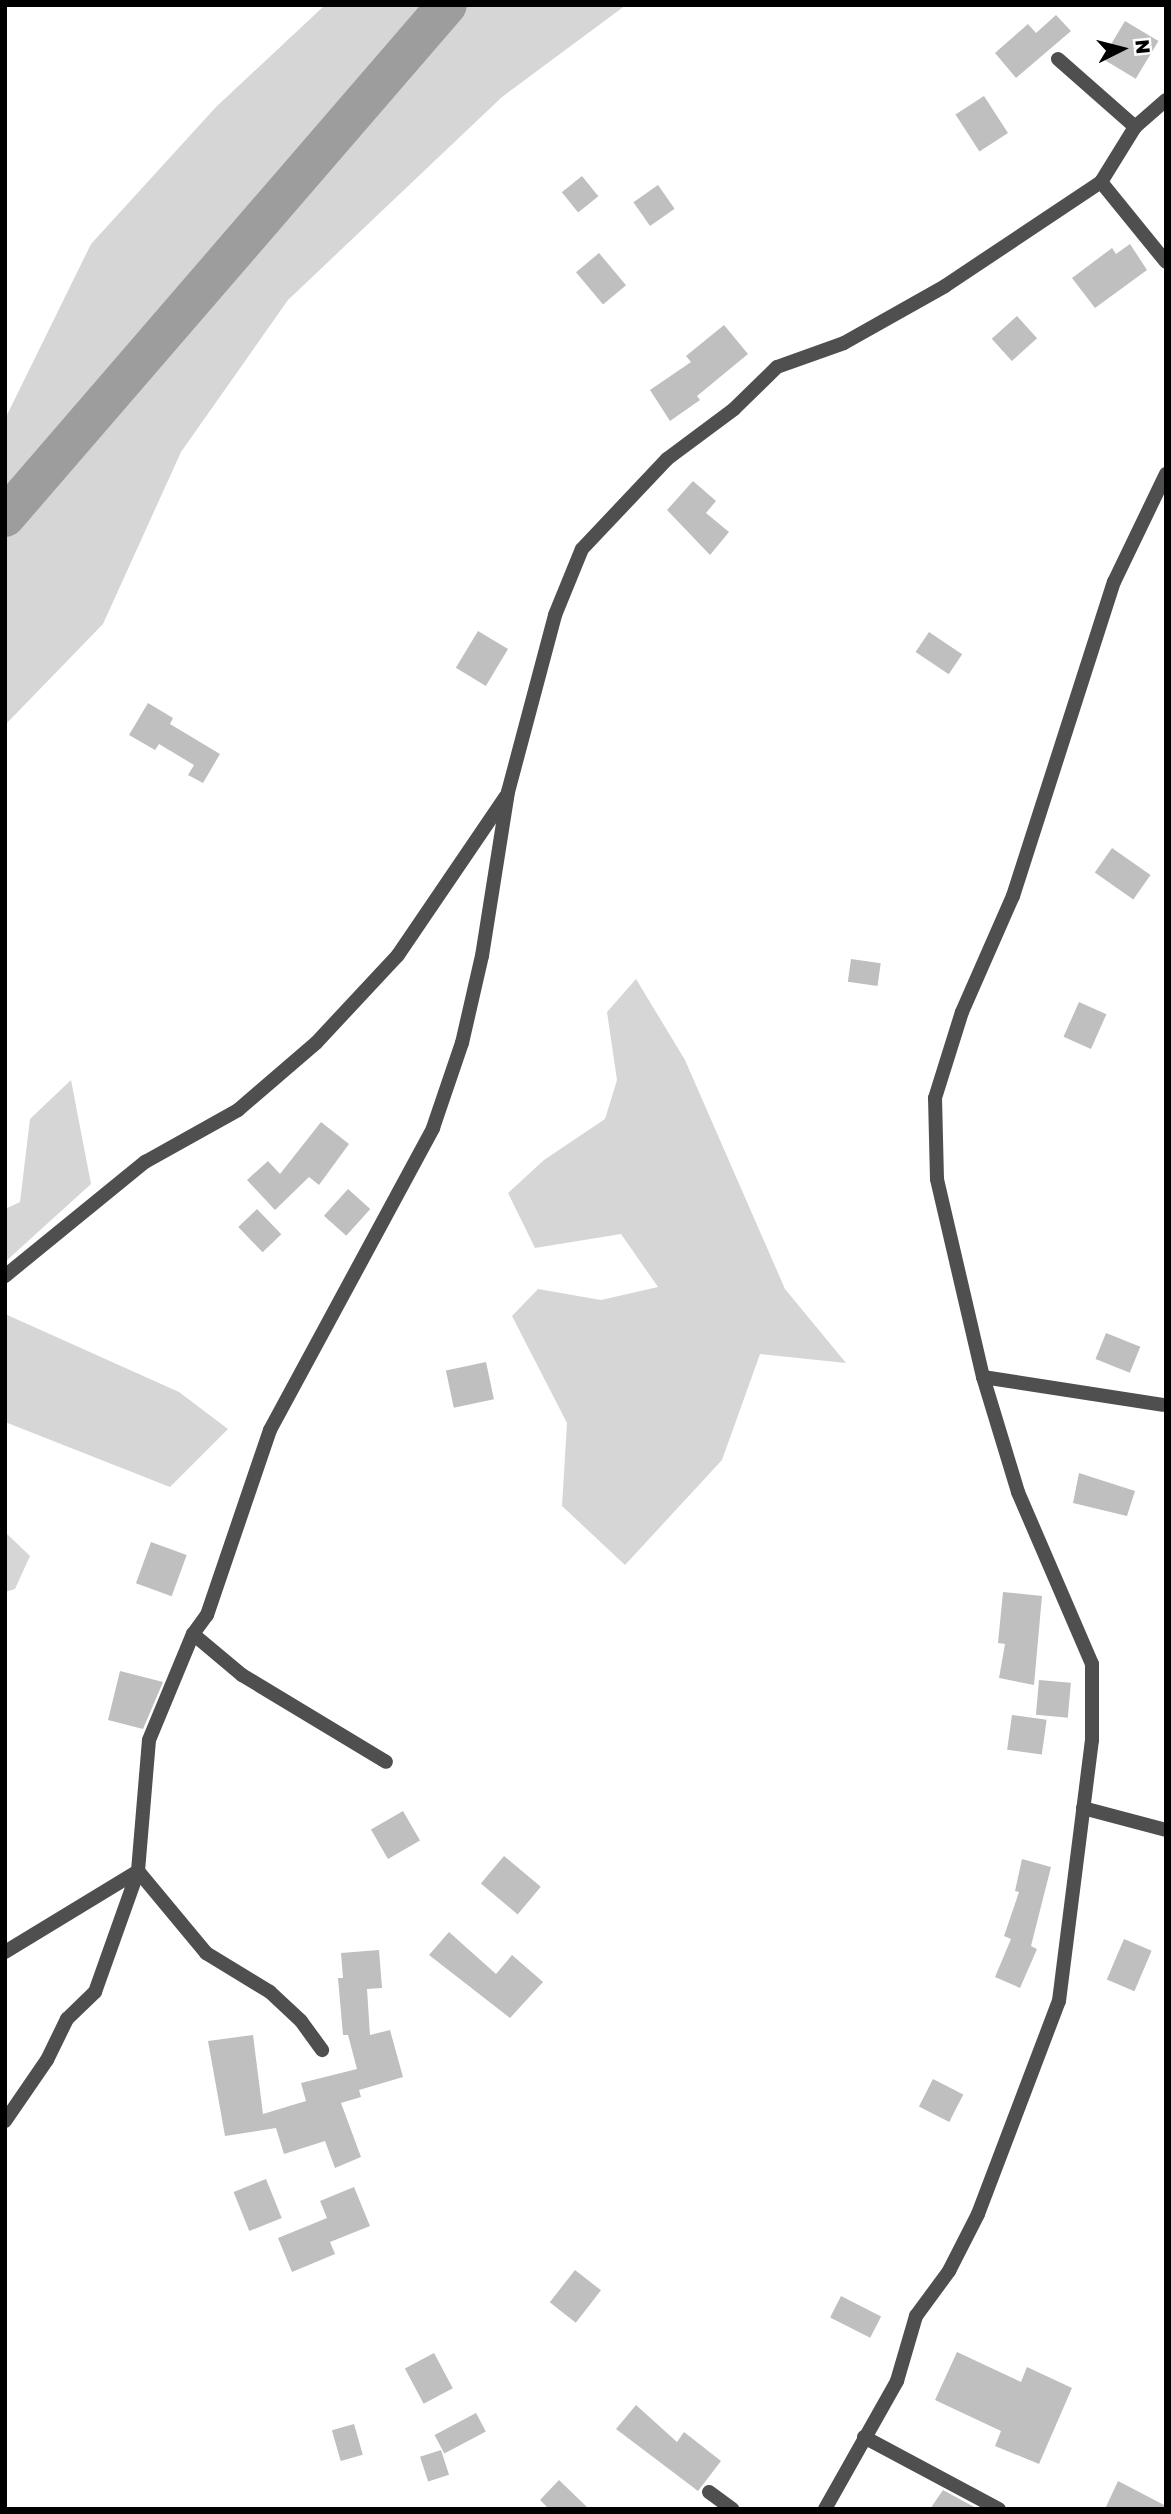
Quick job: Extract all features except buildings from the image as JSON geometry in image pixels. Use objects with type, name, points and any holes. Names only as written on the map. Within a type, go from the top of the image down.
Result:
[{"type":"street","points":[[1058,59],[1135,127]]},
{"type":"street","points":[[5,2121],[47,2060],[67,2019],[95,1992],[138,1871],[149,1740],[193,1634],[207,1615],[270,1430],[433,1128],[462,1042],[479,968],[508,792],[555,615],[582,549],[659,468],[734,410],[777,367],[844,343],[945,286],[1101,182],[1135,127],[1166,100]]},
{"type":"street","points":[[1101,182],[1166,262]]},
{"type":"street","points":[[825,2509],[897,2381],[916,2316],[949,2271],[978,2214],[1029,2088],[1059,2001],[1091,1740],[1092,1664],[1018,1492],[983,1377],[937,1179],[934,1098],[962,1012],[1013,896],[1114,582],[1166,474]]},
{"type":"street","points":[[5,1276],[145,1162],[238,1110],[316,1043],[398,955],[508,792]]},
{"type":"street","points":[[983,1377],[1163,1405]]},
{"type":"street","points":[[193,1634],[242,1675],[386,1762]]},
{"type":"street","points":[[1083,1808],[1166,1829]]},
{"type":"street","points":[[5,1952],[138,1871]]},
{"type":"street","points":[[138,1871],[206,1953],[270,1992],[301,2021],[322,2050]]},
{"type":"street","points":[[864,2437],[999,2509]]},
{"type":"street","points":[[709,2492],[732,2509]]},
{"type":"shaded area","points":[[325,5],[626,5],[502,97],[288,300],[181,452],[103,624],[5,725],[5,419],[91,244],[216,107]]},
{"type":"shaded area","points":[[636,979],[685,1060],[785,1289],[846,1363],[760,1354],[722,1460],[625,1565],[562,1506],[567,1423],[512,1316],[538,1289],[601,1300],[658,1287],[621,1234],[535,1248],[508,1193],[544,1160],[605,1119],[617,1080],[607,1012]]},
{"type":"shaded area","points":[[71,1080],[91,1184],[5,1262],[5,1209],[20,1202],[30,1119]]},
{"type":"shaded area","points":[[5,1314],[179,1392],[228,1429],[170,1487],[5,1422]]},
{"type":"shaded area","points":[[5,1532],[30,1556],[15,1589],[5,1592]]},
{"type":"waterway","points":[[5,517],[447,5]]}]
